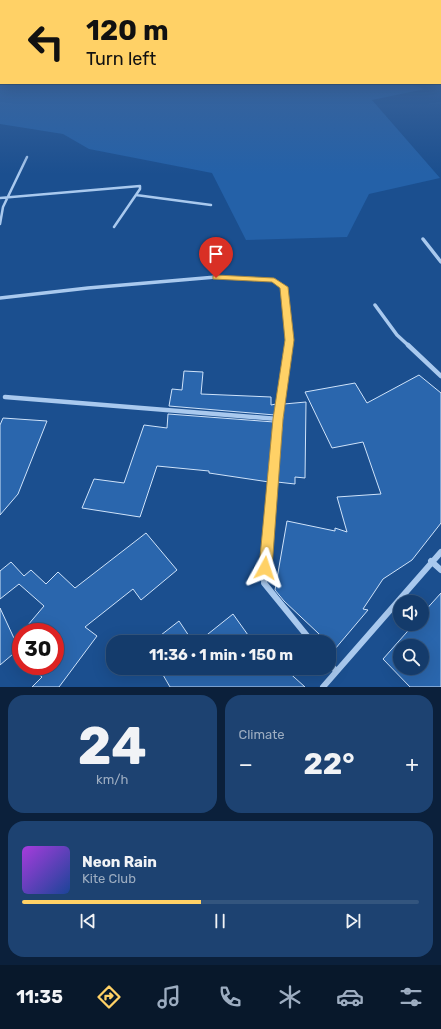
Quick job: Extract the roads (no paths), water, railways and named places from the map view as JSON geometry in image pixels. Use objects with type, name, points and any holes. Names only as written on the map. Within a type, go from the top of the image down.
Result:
[{"type":"street","points":[[0,224],[3,207],[27,157]]},
{"type":"street","points":[[0,198],[8,196],[140,186],[140,189],[114,227]]},
{"type":"street","points":[[136,195],[211,205]]},
{"type":"street","points":[[424,239],[441,262]]},
{"type":"street","points":[[0,298],[88,288],[216,278],[274,280],[284,287],[290,340],[278,419],[264,583],[306,635]]},
{"type":"street","points":[[375,305],[397,335],[441,376]]},
{"type":"street","points":[[5,397],[278,419]]},
{"type":"street","points":[[336,671],[441,552]]},
{"type":"street","points":[[432,561],[441,570]]},
{"type":"street","points":[[323,687],[333,675]]}]
